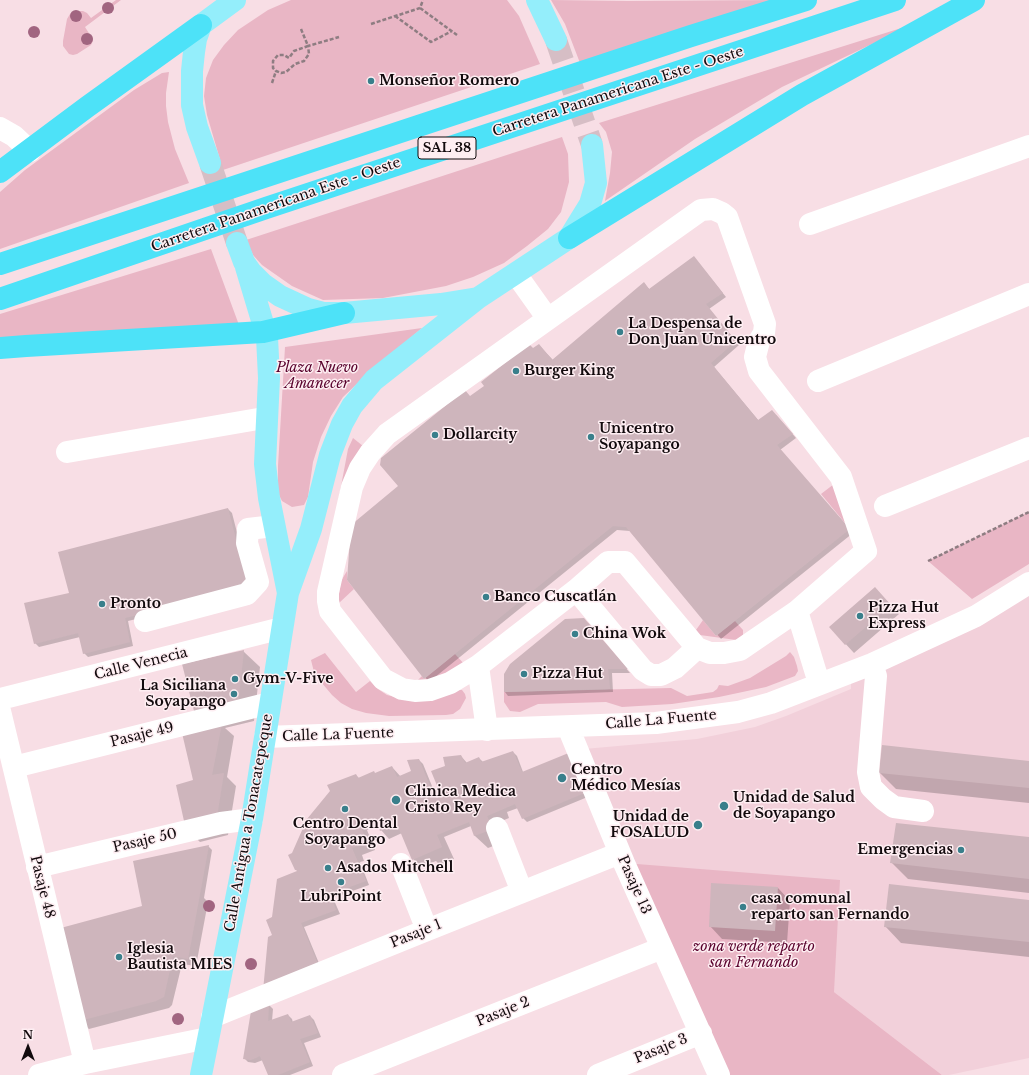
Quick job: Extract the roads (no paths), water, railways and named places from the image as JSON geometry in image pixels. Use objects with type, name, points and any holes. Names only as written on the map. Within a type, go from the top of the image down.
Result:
[{"type":"highway","name":"Carretera Panamericana Este - Oeste","points":[[0,264],[691,36],[806,0]]},
{"type":"highway","name":"Carretera Panamericana Este - Oeste","points":[[0,299],[274,205],[895,0]]},
{"type":"highway","points":[[569,238],[802,95],[974,0]]},
{"type":"highway","points":[[0,172],[201,25]]},
{"type":"highway","points":[[0,348],[265,332],[344,313]]},
{"type":"main road","points":[[210,163],[197,127],[192,105],[191,84],[196,39],[201,25],[235,0]]},
{"type":"main road","points":[[537,0],[556,40]]},
{"type":"main road","points":[[569,238],[590,204],[596,183],[592,145]]},
{"type":"main road","name":"Calle Antigua a Tonacatepeque","points":[[201,1075],[252,819],[288,593],[311,529],[330,455],[342,424],[352,406],[374,380],[478,298],[569,238]]},
{"type":"main road","name":"Calle Antigua a Tonacatepeque","points":[[288,593],[269,498],[265,464],[266,423],[270,378],[267,337],[241,253],[251,272],[263,284],[280,296],[294,304],[323,313],[344,313]]},
{"type":"main road","points":[[344,313],[441,304],[478,298]]},
{"type":"street","points":[[0,128],[14,136],[30,151]]},
{"type":"street","points":[[810,224],[1029,146]]},
{"type":"street","points":[[713,209],[727,217],[765,324],[764,333],[759,341],[755,357],[759,371],[841,477],[866,551],[797,611],[740,650],[710,653],[697,648],[625,562],[608,562],[576,590],[478,666],[450,683],[430,690],[415,691],[402,689],[383,679],[330,611],[328,592],[352,486],[360,468],[370,453],[387,434],[701,210],[713,209]]},
{"type":"street","points":[[516,274],[548,319]]},
{"type":"street","points":[[818,381],[1029,294]]},
{"type":"street","points":[[68,452],[258,420],[266,423]]},
{"type":"street","points":[[885,506],[1029,448]]},
{"type":"street","points":[[145,621],[247,594],[258,582],[247,544],[248,529],[274,526]]},
{"type":"street","name":"Calle La Fuente","points":[[265,737],[656,723],[738,712],[771,703],[872,664],[976,616],[1029,583]]},
{"type":"street","points":[[576,590],[643,670],[651,674],[662,674],[675,668],[697,648]]},
{"type":"street","points":[[797,611],[820,684]]},
{"type":"street","name":"Calle Venecia","points":[[0,700],[282,628]]},
{"type":"street","points":[[872,664],[876,676],[868,772],[871,787],[894,807],[923,811]]},
{"type":"street","points":[[478,666],[487,730]]},
{"type":"street","name":"Pasaje 49","points":[[14,767],[270,703]]},
{"type":"street","name":"Pasaje 48","points":[[0,711],[85,1063]]},
{"type":"street","name":"Pasaje 13","points":[[568,727],[620,853],[719,1075]]},
{"type":"street","name":"Pasaje 50","points":[[37,867],[221,823],[252,819]]},
{"type":"street","points":[[497,828],[522,892]]},
{"type":"street","name":"Pasaje 1","points":[[212,1017],[620,853]]},
{"type":"street","points":[[400,864],[427,930]]},
{"type":"street","name":"Pasaje 2","points":[[343,1075],[662,948]]},
{"type":"street","name":"Pasaje 3","points":[[598,1075],[701,1033]]},
{"type":"street","points":[[39,1075],[85,1063],[208,1038]]},
{"type":"tunnel","points":[[556,40],[592,145]]},
{"type":"tunnel","points":[[210,163],[237,243]]},
{"type":"place","name":"Monseñor Romero","points":[[371,81]]},
{"type":"place","name":"La Despensa de Don Juan Unicentro","points":[[620,332]]},
{"type":"place","name":"Burger King","points":[[516,371]]},
{"type":"place","name":"Dollarcity","points":[[435,435]]},
{"type":"place","name":"Unicentro Soyapango","points":[[591,437]]},
{"type":"place","name":"Banco Cuscatlán","points":[[486,597]]},
{"type":"place","name":"Pronto","points":[[102,604]]},
{"type":"place","name":"Pizza Hut Express","points":[[860,616]]},
{"type":"place","name":"China Wok","points":[[575,634]]},
{"type":"place","name":"Pizza Hut","points":[[524,674]]},
{"type":"place","name":"Gym-V-Five","points":[[235,679]]},
{"type":"place","name":"La Siciliana Soyapango","points":[[234,694]]},
{"type":"place","name":"Centro Médico Mesías","points":[[562,778]]},
{"type":"place","name":"Clinica Medica Cristo Rey","points":[[396,800]]},
{"type":"place","name":"Unidad de Salud de Soyapango","points":[[724,806]]},
{"type":"place","name":"Centro Dental Soyapango","points":[[345,809]]},
{"type":"place","name":"Unidad de FOSALUD","points":[[698,825]]},
{"type":"place","name":"Emergencias","points":[[961,850]]},
{"type":"place","name":"Asados Mitchell","points":[[328,868]]},
{"type":"place","name":"LubriPoint","points":[[341,882]]},
{"type":"place","name":"casa comunal reparto san Fernando","points":[[743,907]]},
{"type":"place","name":"Iglesia Bautista MIES","points":[[119,957]]},
{"type":"park label","name":"Plaza Nuevo Amanecer","points":[[317,376]]},
{"type":"park label","name":"zona verde reparto san Fernando","points":[[754,956]]}]
